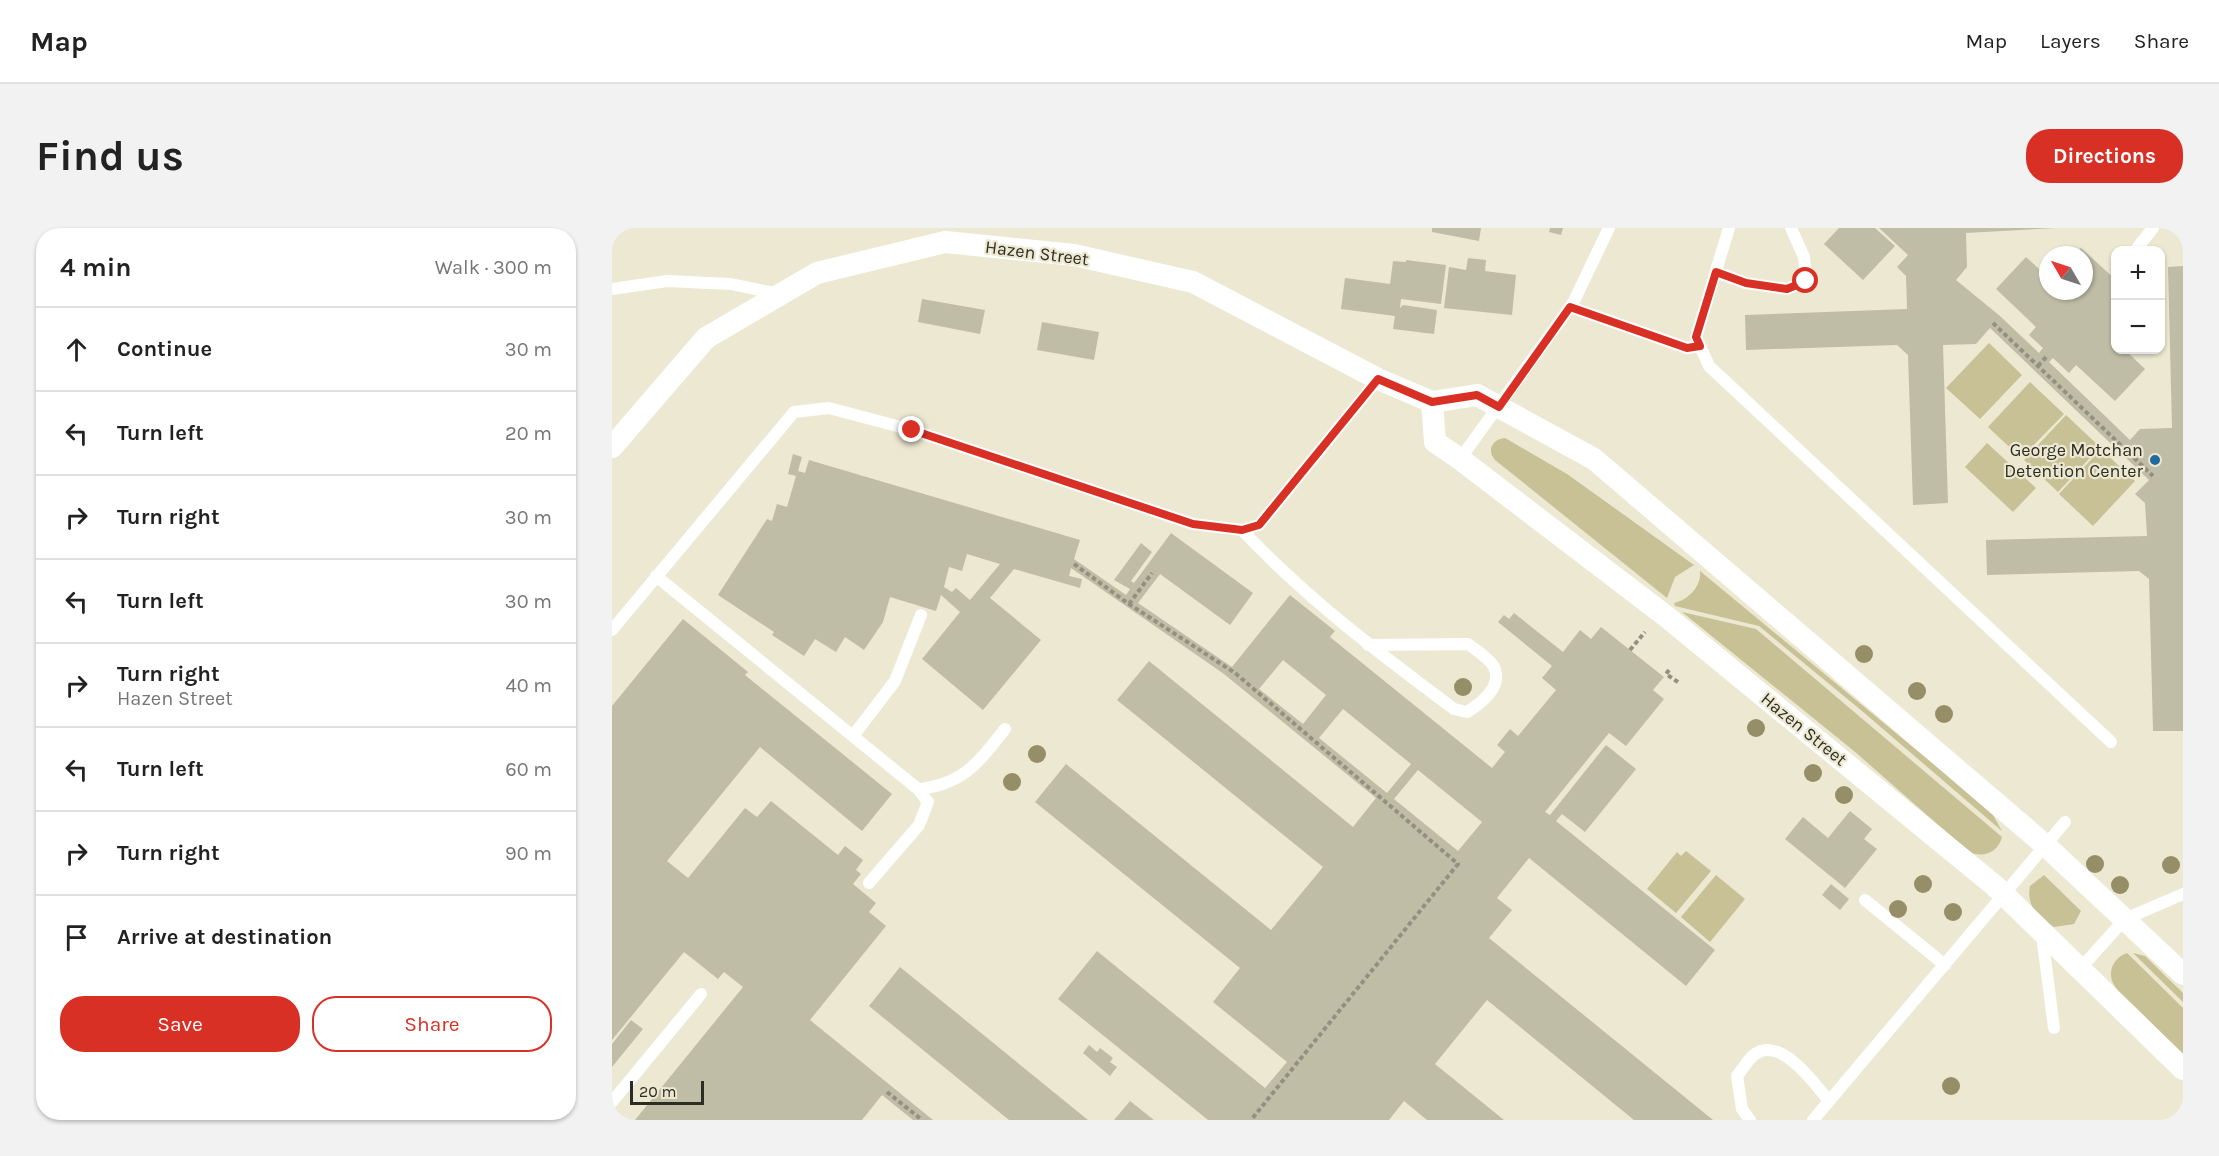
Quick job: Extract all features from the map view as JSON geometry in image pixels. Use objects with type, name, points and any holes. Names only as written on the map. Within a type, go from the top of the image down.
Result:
[{"type":"street","name":"Hazen Street","points":[[612,447],[706,338],[817,273],[945,242],[1074,255],[1193,282],[1378,379],[1432,402],[1435,442],[1667,617],[2004,894],[2042,934],[2183,1069]]},
{"type":"street","points":[[1432,402],[1477,395],[1594,459],[2045,845],[2183,974]]},
{"type":"lane","points":[[1460,459],[1570,307],[1609,228]]},
{"type":"lane","points":[[1730,228],[1696,337],[1709,366],[2111,742]]},
{"type":"lane","points":[[1716,272],[1746,283],[1787,289],[1806,281],[1804,257],[1791,228]]},
{"type":"lane","points":[[2139,246],[2153,228]]},
{"type":"lane","points":[[612,290],[667,281],[731,284],[780,294]]},
{"type":"lane","points":[[1570,307],[1687,348],[1700,346]]},
{"type":"lane","points":[[612,630],[794,412],[829,408],[912,430],[1193,524],[1242,530],[1259,525],[1281,501],[1378,379]]},
{"type":"lane","points":[[1242,530],[1284,575],[1368,645],[1454,709],[1467,712],[1477,706],[1491,692],[1496,679],[1493,666],[1468,644],[1368,645]]},
{"type":"lane","points":[[656,576],[918,789],[928,802],[920,825],[869,883]]},
{"type":"lane","points":[[853,736],[895,681],[921,615]]},
{"type":"lane","points":[[918,789],[953,782],[973,768],[1005,729]]},
{"type":"lane","points":[[1813,1120],[2065,822]]},
{"type":"lane","points":[[2079,969],[2125,919],[2183,894]]},
{"type":"lane","points":[[1865,900],[1945,965]]},
{"type":"lane","points":[[2042,934],[2054,1028]]},
{"type":"lane","points":[[612,1102],[700,994]]},
{"type":"lane","points":[[1750,1120],[1742,1109],[1737,1076],[1755,1054],[1771,1050],[1798,1064],[1829,1101]]},
{"type":"path","points":[[1993,323],[2153,476]]},
{"type":"path","points":[[2038,366],[2048,355]]},
{"type":"path","points":[[1074,564],[1235,673],[1458,864],[1251,1120]]},
{"type":"path","points":[[1130,604],[1152,573]]},
{"type":"path","points":[[1630,650],[1645,632]]},
{"type":"path","points":[[1669,670],[1666,674],[1678,681]]},
{"type":"path","points":[[887,1092],[922,1120]]},
{"type":"shaded area","points":[[1989,343],[2022,375],[1980,419],[1946,388]]},
{"type":"shaded area","points":[[2030,382],[2064,414],[2021,458],[1988,427]]},
{"type":"shaded area","points":[[2066,415],[2100,447],[2058,492],[2024,460]]},
{"type":"shaded area","points":[[1505,438],[1567,474],[1694,565],[1675,577],[1667,598],[1495,460],[1491,452],[1492,446],[1497,440]]},
{"type":"shaded area","points":[[1987,443],[2036,488],[2013,512],[1965,467]]},
{"type":"shaded area","points":[[2101,449],[2135,481],[2093,526],[2059,494]]},
{"type":"shaded area","points":[[1700,571],[1993,815],[2002,831],[1759,626],[1675,606],[1674,603],[1693,592],[1699,582]]},
{"type":"shaded area","points":[[1682,612],[1756,629],[2002,837],[2000,843],[1989,853],[1979,854],[1968,851],[1854,751]]},
{"type":"shaded area","points":[[1686,851],[1711,871],[1676,913],[1647,889],[1677,852],[1681,856]]},
{"type":"shaded area","points":[[1716,875],[1745,899],[1710,942],[1681,917]]},
{"type":"shaded area","points":[[2044,875],[2081,911],[2074,924],[2054,927],[2034,910],[2029,893],[2030,886]]},
{"type":"shaded area","points":[[2127,953],[2183,1008],[2183,1054],[2134,1008],[2113,983],[2111,973],[2113,965]]},
{"type":"shaded area","points":[[2133,953],[2145,956],[2183,993],[2183,1002]]},
{"type":"building","points":[[1432,228],[1481,228],[1479,241],[1432,232]]},
{"type":"building","points":[[1550,228],[1563,228],[1561,235],[1549,232]]},
{"type":"building","points":[[1839,228],[1875,228],[1895,246],[1863,280],[1824,244]]},
{"type":"building","name":"George Motchan Detention Center","points":[[1879,228],[2056,228],[1966,233],[1967,267],[1956,280],[2000,316],[2039,353],[2043,348],[2029,335],[2036,327],[1996,289],[2026,257],[2039,269],[2039,300],[2093,300],[2093,259],[2111,275],[2111,354],[2129,354],[2145,369],[2115,401],[2076,365],[2069,373],[2053,358],[2049,362],[2130,440],[2140,429],[2172,428],[2168,267],[2183,266],[2183,731],[2153,731],[2149,579],[2139,571],[1987,575],[1986,540],[2147,536],[2145,503],[2135,494],[2149,480],[1990,328],[1976,344],[1943,345],[1948,503],[1913,505],[1908,355],[1897,345],[1746,350],[1745,315],[1907,309],[1906,276],[1897,267],[1908,255]]},
{"type":"building","points":[[1468,258],[1486,260],[1485,271],[1516,275],[1512,315],[1444,308],[1449,267],[1466,270]]},
{"type":"building","points":[[1406,260],[1446,265],[1441,304],[1401,299],[1400,308],[1403,305],[1437,310],[1434,334],[1393,329],[1395,316],[1341,309],[1345,278],[1390,284],[1393,261],[1406,262]]},
{"type":"building","points":[[922,299],[985,310],[980,334],[918,322]]},
{"type":"building","points":[[1042,322],[1099,332],[1094,360],[1037,350]]},
{"type":"building","points":[[793,454],[802,457],[798,471],[805,473],[809,460],[1080,540],[1074,559],[1126,595],[1130,589],[1114,580],[1141,543],[1152,552],[1131,581],[1134,583],[1171,533],[1253,593],[1230,625],[1160,574],[1138,603],[1232,667],[1290,595],[1335,631],[1330,637],[1492,768],[1505,752],[1497,745],[1510,729],[1518,736],[1556,690],[1542,678],[1552,666],[1498,622],[1504,615],[1509,619],[1514,613],[1563,652],[1580,630],[1591,639],[1601,627],[1664,677],[1653,690],[1664,699],[1626,746],[1609,733],[1545,812],[1550,815],[1606,745],[1636,769],[1585,832],[1562,814],[1556,821],[1715,950],[1686,986],[1529,858],[1497,898],[1512,910],[1489,938],[1713,1120],[1634,1120],[1487,1000],[1435,1064],[1504,1120],[1427,1120],[1404,1101],[1389,1120],[1208,1120],[1058,999],[1097,951],[1265,1088],[1287,1062],[1213,1002],[1240,968],[1035,802],[1066,764],[1271,930],[1323,867],[1117,700],[1149,661],[1353,827],[1376,798],[1224,674],[1071,568],[1069,576],[1082,579],[1080,588],[1014,569],[990,598],[1041,640],[983,710],[922,659],[960,612],[941,595],[936,611],[890,597],[883,622],[864,650],[845,637],[836,652],[815,639],[804,656],[772,635],[774,632],[718,595],[767,519],[772,521],[777,504],[787,507],[796,476],[788,474]],"holes":[[[967,554],[1000,564],[970,600],[956,588],[952,592],[944,587],[949,567],[962,571]],[[1283,660],[1326,695],[1303,724],[1259,689]],[[1343,709],[1411,764],[1387,793],[1319,738]],[[1418,770],[1482,822],[1458,851],[1394,799]]]},
{"type":"building","points":[[683,619],[748,672],[745,675],[892,794],[862,831],[760,747],[667,861],[688,878],[745,808],[757,817],[771,801],[838,855],[845,846],[863,860],[856,870],[861,874],[853,884],[876,903],[869,912],[886,926],[810,1020],[933,1120],[913,1120],[882,1095],[862,1120],[635,1120],[743,987],[724,972],[718,979],[684,952],[612,1040],[612,706]]},
{"type":"building","points":[[1850,811],[1872,829],[1864,839],[1877,849],[1845,888],[1785,839],[1803,817],[1828,838]]},
{"type":"building","points":[[1831,884],[1849,899],[1840,910],[1822,895]]},
{"type":"building","points":[[900,967],[1088,1120],[1009,1120],[869,1006]]},
{"type":"building","points":[[631,1020],[643,1029],[612,1067],[612,1044]]},
{"type":"building","points":[[1089,1045],[1097,1052],[1100,1048],[1113,1058],[1110,1062],[1117,1067],[1110,1076],[1083,1053]]},
{"type":"building","points":[[1130,1101],[1154,1120],[1114,1120]]},
{"type":"place","name":"George Motchan Detention Center","points":[[2155,460]]},
{"type":"route","points":[[912,430],[1193,524],[1242,530],[1259,525],[1281,501],[1378,379],[1432,402],[1477,395],[1499,407],[1570,307],[1687,348],[1700,346],[1696,337],[1716,272],[1746,283],[1787,289],[1806,281]]}]
